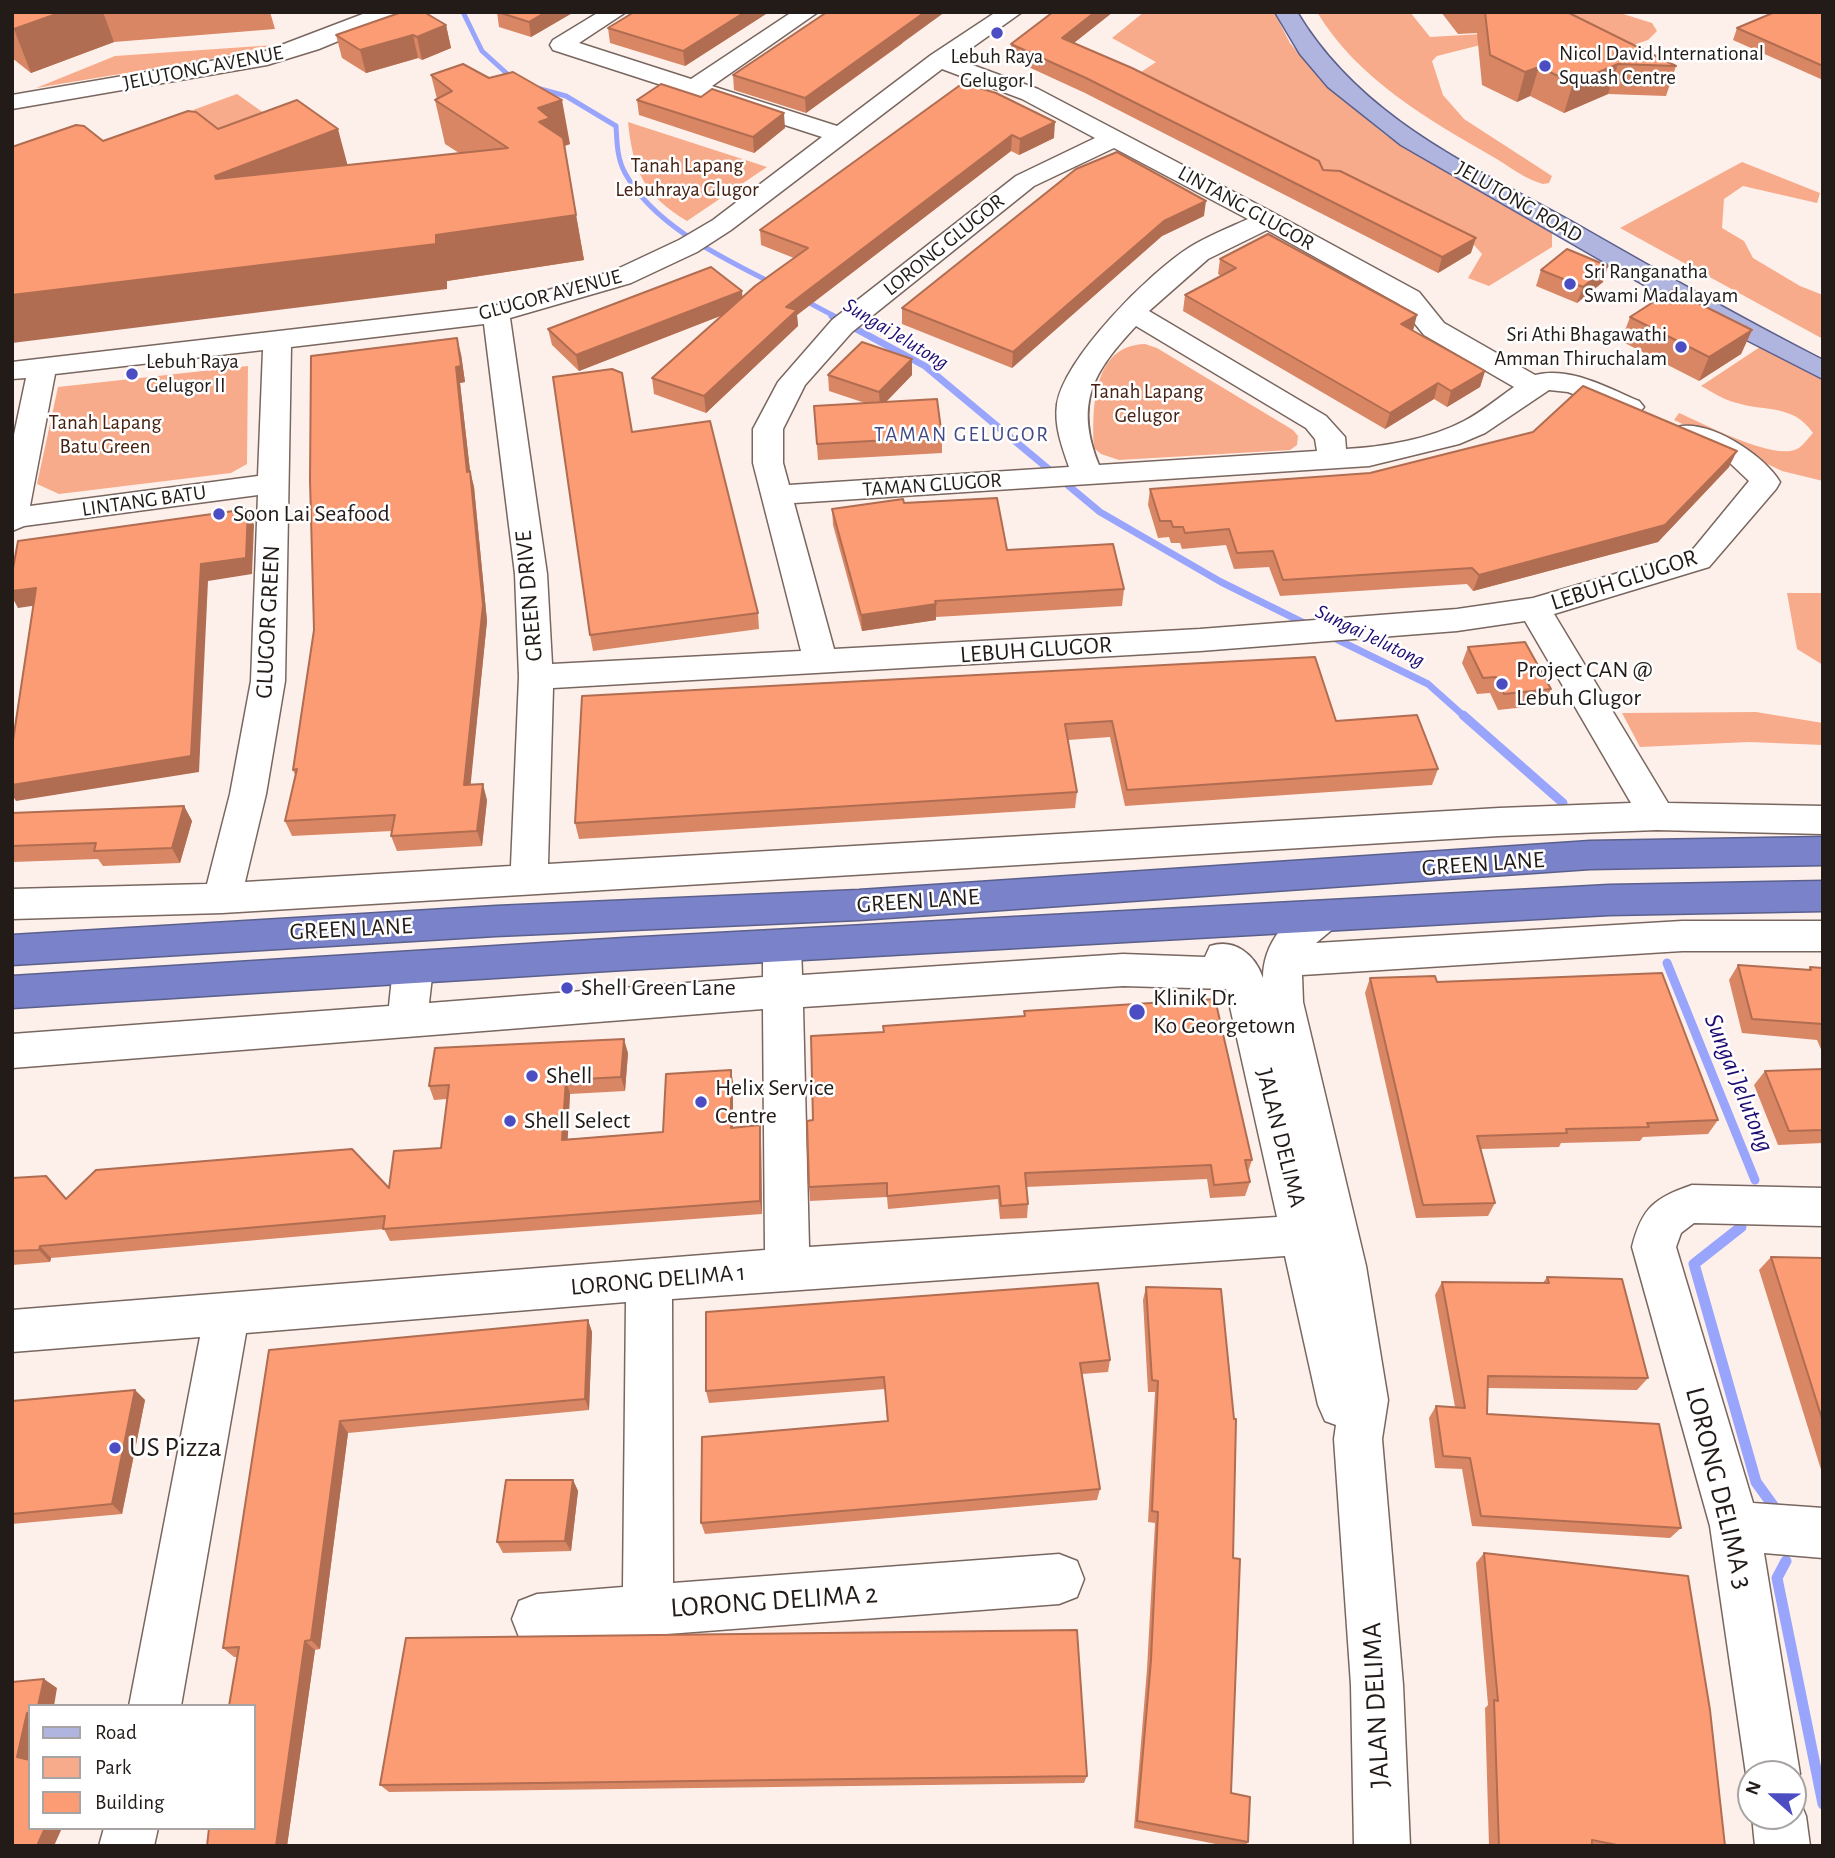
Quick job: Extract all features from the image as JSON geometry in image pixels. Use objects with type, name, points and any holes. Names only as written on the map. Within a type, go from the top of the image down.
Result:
[{"type":"highway","name":"GREEN LANE","points":[[12,950],[482,921],[859,905],[1570,857],[1823,851]]},
{"type":"highway","name":"GREEN LANE","points":[[12,992],[1665,897],[1823,897]]},
{"type":"main road","name":"JELUTONG ROAD","points":[[1286,12],[1311,54],[1330,75],[1374,112],[1423,146],[1759,339],[1823,371]]},
{"type":"main road","name":"JELUTONG ROAD","points":[[1305,12],[1329,50],[1352,73],[1446,143],[1823,353]]},
{"type":"street","name":"JELUTONG AVENUE","points":[[12,102],[267,58],[312,44],[388,12]]},
{"type":"street","points":[[615,12],[562,45],[841,135]]},
{"type":"street","points":[[693,88],[807,12]]},
{"type":"street","name":"GLUGOR AVENUE","points":[[939,60],[957,38],[994,12]]},
{"type":"street","name":"GLUGOR AVENUE","points":[[12,371],[496,314],[622,277],[688,246],[722,225],[939,60],[1011,12]]},
{"type":"street","name":"LINTANG GLUGOR","points":[[939,60],[1030,94],[1267,220],[1409,298],[1434,329],[1534,386]]},
{"type":"street","name":"LORONG GLUGOR","points":[[821,661],[768,463],[768,429],[792,382],[852,318],[1025,181],[1115,138]]},
{"type":"street","points":[[1082,476],[1072,436],[1072,401],[1084,372],[1107,339],[1189,260],[1267,220]]},
{"type":"street","points":[[1133,313],[1316,422],[1330,437],[1333,461]]},
{"type":"street","name":"GREEN DRIVE","points":[[496,314],[531,575],[536,677],[529,880]]},
{"type":"street","name":"GLUGOR GREEN","points":[[222,898],[248,794],[268,681],[276,342]]},
{"type":"street","points":[[13,520],[42,368]]},
{"type":"street","name":"TAMAN GLUGOR","points":[[776,495],[1333,461],[1406,450],[1449,438],[1475,427],[1534,386],[1556,380],[1573,384],[1751,463],[1761,472],[1765,482]]},
{"type":"street","name":"LEBUH GLUGOR","points":[[536,677],[1301,632],[1457,620],[1534,609],[1698,560],[1765,482]]},
{"type":"street","name":"LINTANG BATU","points":[[13,520],[274,483]]},
{"type":"street","name":"LEBUH GLUGOR","points":[[1534,609],[1657,816]]},
{"type":"street","points":[[12,904],[222,898],[1483,823],[1657,816],[1823,820]]},
{"type":"street","points":[[1483,823],[1570,857]]},
{"type":"street","points":[[1480,864],[1483,823]]},
{"type":"street","points":[[1320,917],[1287,947],[1282,961],[1682,936],[1823,936]]},
{"type":"street","points":[[1068,930],[1120,947],[1213,952],[1229,959],[1242,974]]},
{"type":"street","points":[[782,947],[787,1269]]},
{"type":"street","name":"JALAN DELIMA","points":[[1282,961],[1283,1002],[1345,1266],[1364,1401],[1358,1439],[1377,1685],[1382,1846]]},
{"type":"street","points":[[407,1020],[413,968]]},
{"type":"street","points":[[12,1051],[781,992],[1123,970],[1242,974]]},
{"type":"street","name":"JALAN DELIMA","points":[[1242,974],[1305,1235],[1339,1400],[1358,1439]]},
{"type":"street","name":"LORONG DELIMA 3","points":[[1771,1760],[1735,1526],[1654,1247],[1658,1225],[1675,1210],[1692,1204],[1823,1207]]},
{"type":"street","name":"LORONG DELIMA 1","points":[[12,1331],[787,1269],[1305,1235]]},
{"type":"street","name":"LORONG DELIMA 2","points":[[649,1282],[648,1610],[1059,1579]]},
{"type":"street","points":[[155,1704],[228,1314]]},
{"type":"street","points":[[1735,1526],[1823,1533]]},
{"type":"street","points":[[537,1619],[648,1610]]},
{"type":"green space","points":[[1144,12],[1274,12],[1290,43],[1324,84],[1387,136],[1552,233],[1552,247],[1489,286],[1468,278],[1482,254],[1474,245],[1135,76],[1156,62],[1112,38]]},
{"type":"green space","points":[[1317,12],[1410,12],[1430,37],[1533,31],[1523,12],[1620,13],[1652,23],[1657,31],[1648,40],[1633,45],[1508,38],[1437,56],[1432,61],[1443,95],[1464,119],[1552,176],[1549,183],[1543,184],[1531,180],[1445,129],[1397,96],[1353,58]]},
{"type":"green space","points":[[274,45],[210,59],[36,88],[115,56]]},
{"type":"green space","points":[[237,94],[288,130],[243,147],[193,110]]},
{"type":"green space","name":"Tanah Lapang Lebuhraya Glugor","points":[[628,122],[767,167],[687,221],[660,201],[643,180],[633,154]]},
{"type":"green space","points":[[1742,162],[1820,193],[1817,203],[1743,186],[1724,199],[1722,228],[1744,241],[1753,258],[1800,286],[1823,295],[1823,339],[1620,228]]},
{"type":"green space","name":"Tanah Lapang Gelugor","points":[[1145,344],[1157,348],[1293,430],[1298,436],[1297,445],[1290,450],[1119,460],[1101,454],[1094,448],[1093,433],[1095,399],[1105,367],[1114,355],[1128,347]]},
{"type":"green space","points":[[1760,347],[1823,379],[1823,481],[1782,471],[1674,420],[1679,413],[1755,446],[1772,450],[1786,451],[1801,446],[1813,433],[1797,417],[1779,410],[1732,402],[1701,386]]},
{"type":"green space","name":"Tanah Lapang Batu Green","points":[[248,366],[247,464],[231,473],[59,494],[37,484],[58,387]]},
{"type":"green space","points":[[1787,593],[1823,593],[1823,665],[1797,649]]},
{"type":"green space","points":[[1756,712],[1823,723],[1823,745],[1749,742],[1640,747],[1622,713]]},
{"type":"building","points":[[12,12],[62,12],[14,29]]},
{"type":"building","points":[[402,12],[424,12],[446,25],[417,37],[413,35],[360,50],[336,35]]},
{"type":"building","points":[[498,12],[546,12],[529,22]]},
{"type":"building","points":[[634,12],[745,12],[683,51],[608,28]]},
{"type":"building","points":[[827,12],[925,12],[805,98],[733,75]]},
{"type":"building","points":[[1053,12],[1095,12],[1062,38],[1132,68],[1319,161],[1323,170],[1340,171],[1476,238],[1442,257],[1086,78],[1011,44]]},
{"type":"building","points":[[1485,12],[1567,12],[1676,66],[1618,64],[1573,83],[1539,67],[1525,72],[1490,55]]},
{"type":"building","points":[[1775,12],[1823,12],[1823,66],[1737,28]]},
{"type":"building","points":[[463,64],[489,78],[513,72],[562,100],[538,108],[550,118],[539,122],[563,138],[576,215],[436,235],[436,244],[12,295],[12,147],[76,125],[84,126],[103,141],[188,111],[196,112],[218,129],[297,100],[338,129],[215,176],[216,179],[508,148],[435,100],[452,91],[431,75]]},
{"type":"building","points":[[963,83],[996,93],[1055,122],[1020,139],[1012,135],[786,307],[797,310],[704,396],[652,378],[755,286],[808,248],[760,230]]},
{"type":"building","points":[[661,84],[701,97],[712,89],[784,113],[753,137],[637,100]]},
{"type":"building","points":[[1117,152],[1206,201],[1164,221],[1013,352],[902,308],[1076,169]]},
{"type":"building","points":[[1268,234],[1417,315],[1401,324],[1485,371],[1451,391],[1438,383],[1390,413],[1185,295],[1236,268],[1220,259]]},
{"type":"building","points":[[1567,249],[1608,266],[1583,287],[1541,270]]},
{"type":"building","points":[[711,267],[742,291],[576,355],[548,329]]},
{"type":"building","points":[[1672,290],[1752,330],[1709,357],[1630,317]]},
{"type":"building","points":[[457,338],[461,366],[456,367],[467,472],[470,471],[483,605],[464,785],[483,784],[477,831],[391,836],[395,815],[285,821],[297,769],[293,770],[314,630],[310,480],[311,356]]},
{"type":"building","points":[[862,342],[912,359],[879,392],[828,375]]},
{"type":"building","points":[[612,369],[622,373],[632,432],[710,421],[758,613],[590,635],[553,377]]},
{"type":"building","points":[[1583,386],[1737,451],[1665,525],[1479,575],[1472,568],[1283,580],[1273,551],[1237,553],[1229,529],[1185,533],[1183,527],[1173,527],[1171,521],[1160,521],[1150,489],[1370,473],[1533,432]]},
{"type":"building","points":[[937,399],[942,437],[817,444],[814,406]]},
{"type":"building","points":[[997,498],[1007,550],[1113,544],[1124,589],[935,601],[936,604],[861,615],[832,509],[903,499],[904,503]]},
{"type":"building","points":[[248,509],[246,558],[201,564],[191,756],[12,785],[12,747],[36,588],[12,591],[18,541]]},
{"type":"building","points":[[1525,642],[1551,689],[1504,694],[1496,677],[1483,678],[1468,647]]},
{"type":"building","points":[[1315,657],[1336,721],[1417,715],[1438,769],[1127,790],[1112,721],[1065,724],[1077,792],[575,823],[582,696]]},
{"type":"building","points":[[184,806],[172,848],[94,851],[96,843],[12,846],[12,813]]},
{"type":"building","points":[[1738,965],[1811,970],[1810,967],[1823,968],[1823,1024],[1752,1019]]},
{"type":"building","points":[[1662,973],[1718,1120],[1647,1123],[1649,1127],[1566,1129],[1567,1133],[1477,1136],[1495,1203],[1423,1205],[1370,978],[1435,976],[1437,982]]},
{"type":"building","points":[[1215,999],[1252,1160],[1245,1160],[1250,1182],[1214,1185],[1211,1165],[1025,1173],[1028,1204],[1001,1206],[999,1186],[887,1196],[887,1183],[809,1187],[807,1121],[813,1120],[811,1036],[884,1032],[883,1026],[1025,1016],[1024,1011]]},
{"type":"building","points":[[624,1039],[621,1077],[566,1080],[562,1140],[663,1132],[666,1074],[731,1070],[731,1128],[760,1125],[760,1201],[383,1229],[385,1216],[40,1246],[39,1250],[12,1251],[12,1178],[46,1176],[66,1199],[96,1170],[352,1149],[389,1188],[394,1151],[441,1148],[449,1085],[429,1086],[435,1048]]},
{"type":"building","points":[[1823,1069],[1823,1130],[1789,1131],[1765,1071]]},
{"type":"building","points":[[1771,1257],[1823,1258],[1823,1422]]},
{"type":"building","points":[[1547,1277],[1622,1279],[1648,1378],[1488,1376],[1487,1414],[1659,1424],[1681,1528],[1481,1516],[1470,1458],[1443,1456],[1436,1406],[1465,1408],[1442,1282],[1549,1283]]},
{"type":"building","points":[[1098,1283],[1110,1360],[1080,1363],[1100,1489],[701,1523],[702,1437],[888,1421],[884,1377],[706,1391],[706,1312]]},
{"type":"building","points":[[1146,1287],[1221,1289],[1236,1419],[1233,1558],[1240,1559],[1231,1793],[1250,1797],[1248,1842],[1137,1821],[1151,1660],[1158,1512],[1152,1511],[1158,1381],[1152,1380]]},
{"type":"building","points":[[588,1320],[585,1399],[340,1421],[311,1640],[305,1641],[276,1846],[207,1846],[209,1830],[256,1830],[256,1704],[229,1704],[239,1647],[223,1648],[269,1350]]},
{"type":"building","points":[[135,1390],[112,1504],[12,1514],[12,1401]]},
{"type":"building","points":[[506,1480],[573,1480],[565,1541],[497,1542]]},
{"type":"building","points":[[1484,1553],[1688,1576],[1710,1710],[1725,1846],[1622,1846],[1592,1840],[1592,1846],[1499,1846],[1494,1700],[1498,1701]]},
{"type":"building","points":[[1077,1630],[1087,1776],[380,1785],[406,1638]]},
{"type":"building","points":[[44,1679],[38,1704],[28,1704],[17,1757],[28,1760],[28,1830],[44,1830],[37,1846],[12,1846],[12,1682]]},
{"type":"waterway","name":"Sungai Jelutong","points":[[463,12],[482,51],[514,80]]},
{"type":"waterway","name":"Sungai Jelutong","points":[[533,87],[566,96],[616,126],[622,167],[653,209],[691,239],[774,284]]},
{"type":"waterway","name":"Sungai Jelutong","points":[[802,299],[836,317]]},
{"type":"waterway","name":"Sungai Jelutong","points":[[832,316],[925,366],[1100,512],[1221,582],[1308,625]]},
{"type":"waterway","name":"Sungai Jelutong","points":[[1330,636],[1428,684],[1465,717]]},
{"type":"waterway","name":"Sungai Jelutong","points":[[1463,715],[1563,803]]},
{"type":"waterway","name":"Sungai Jelutong","points":[[1667,963],[1755,1180]]},
{"type":"waterway","points":[[1741,1227],[1694,1264],[1756,1482],[1777,1511]]},
{"type":"waterway","points":[[1786,1561],[1777,1578],[1823,1804]]},
{"type":"place","name":"Lebuh Raya Gelugor I","points":[[997,33]]},
{"type":"place","name":"Nicol David International Squash Centre","points":[[1545,66]]},
{"type":"place","name":"Sri Ranganatha Swami Madalayam","points":[[1570,284]]},
{"type":"place","name":"Sri Athi Bhagawathi Amman Thiruchalam","points":[[1681,347]]},
{"type":"place","name":"Lebuh Raya Gelugor II","points":[[132,374]]},
{"type":"place","name":"Soon Lai Seafood","points":[[219,514]]},
{"type":"place","name":"Project CAN @ Lebuh Glugor","points":[[1502,684]]},
{"type":"place","name":"Shell Green Lane","points":[[567,988]]},
{"type":"place","name":"Klinik Dr. Ko Georgetown","points":[[1137,1012]]},
{"type":"place","name":"Shell","points":[[532,1076]]},
{"type":"place","name":"Helix Service Centre","points":[[701,1102]]},
{"type":"place","name":"Shell Select","points":[[510,1121]]},
{"type":"place","name":"US Pizza","points":[[115,1448]]},
{"type":"district","name":"TAMAN GELUGOR","points":[[962,435]]}]
